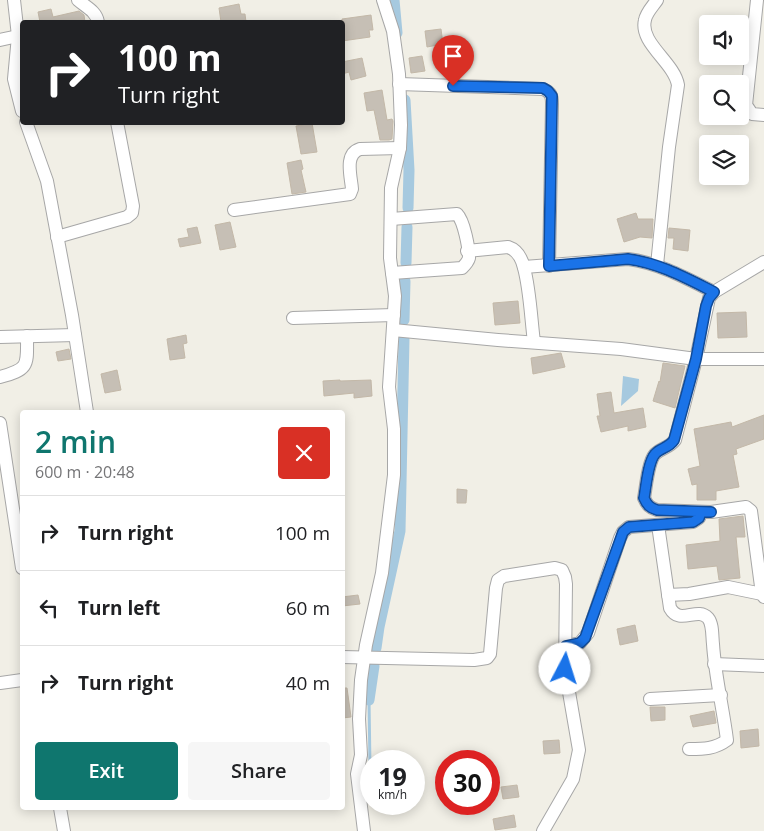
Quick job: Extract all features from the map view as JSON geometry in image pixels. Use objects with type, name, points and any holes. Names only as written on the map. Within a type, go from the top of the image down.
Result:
[{"type":"street","points":[[14,0],[18,36],[14,79],[20,103]]},
{"type":"street","points":[[78,0],[93,11],[98,20]]},
{"type":"street","points":[[364,831],[357,774],[361,754],[359,718],[364,656],[382,573],[394,475],[394,429],[390,387],[395,296],[390,258],[391,188],[400,148],[401,125],[393,31],[383,0]]},
{"type":"street","points":[[657,0],[645,19],[644,27],[649,41],[677,76],[678,85],[669,147],[657,265]]},
{"type":"street","points":[[757,0],[746,105],[752,114],[764,115]]},
{"type":"street","points":[[0,40],[18,36]]},
{"type":"street","points":[[399,84],[543,88],[548,91],[552,96],[549,266]]},
{"type":"street","points":[[27,125],[47,181],[88,410]]},
{"type":"street","points":[[57,237],[127,217],[132,213],[133,206],[118,125]]},
{"type":"street","points":[[234,210],[350,194],[352,189],[350,156],[354,150],[400,148]]},
{"type":"street","points":[[391,219],[457,214],[461,219],[468,251],[467,264],[462,268],[392,273]]},
{"type":"street","points":[[468,251],[508,247],[519,255],[524,267],[534,342]]},
{"type":"street","points":[[524,267],[628,259],[657,265],[714,292]]},
{"type":"street","points":[[711,512],[657,510],[646,504],[644,498],[651,460],[658,452],[671,445],[674,440],[696,359],[709,298],[714,292],[764,262]]},
{"type":"street","points":[[293,318],[394,315]]},
{"type":"street","points":[[393,330],[621,349],[696,359],[764,358]]},
{"type":"street","points":[[0,337],[74,335]]},
{"type":"street","points":[[0,377],[21,370],[26,364],[27,336]]},
{"type":"street","points":[[0,423],[2,448],[20,556]]},
{"type":"street","points":[[566,646],[580,643],[585,638],[623,532],[629,527],[693,522],[699,518],[701,512],[746,507],[751,511],[763,593],[728,587],[689,594],[668,595]]},
{"type":"street","points":[[658,525],[670,608],[673,614],[678,616],[699,614],[705,615],[709,619],[714,664],[721,695],[727,740],[720,746],[710,749],[689,750]]},
{"type":"street","points":[[345,657],[474,660],[487,658],[490,654],[498,580],[504,576],[555,568],[562,570],[565,576],[566,679],[579,750],[573,779],[543,831]]},
{"type":"street","points":[[714,664],[764,666]]},
{"type":"street","points":[[0,683],[20,680]]},
{"type":"street","points":[[650,699],[721,695]]},
{"type":"street","points":[[60,810],[64,831]]},
{"type":"water","points":[[623,376],[639,379],[638,391],[621,406]]},
{"type":"building","points":[[239,4],[241,14],[245,14],[246,20],[221,20],[219,8]]},
{"type":"building","points":[[51,9],[53,17],[79,11],[84,15],[85,20],[40,20],[38,12]]},
{"type":"building","points":[[371,15],[373,30],[369,30],[370,37],[345,41],[345,20],[342,19]]},
{"type":"building","points":[[441,29],[443,44],[427,47],[425,31]]},
{"type":"building","points":[[422,56],[425,71],[411,73],[409,58]]},
{"type":"building","points":[[362,58],[366,76],[351,80],[349,72],[345,73],[345,61]]},
{"type":"building","points":[[382,90],[387,120],[392,119],[393,121],[392,139],[389,140],[380,140],[374,110],[367,111],[364,93]]},
{"type":"building","points":[[312,125],[317,152],[301,154],[296,126]]},
{"type":"building","points":[[301,160],[303,169],[301,170],[306,192],[292,194],[287,163]]},
{"type":"building","points":[[636,213],[638,219],[653,219],[652,238],[640,237],[624,242],[617,219]]},
{"type":"building","points":[[230,222],[236,247],[220,250],[215,225]]},
{"type":"building","points":[[197,227],[201,243],[180,247],[178,239],[189,237],[187,229]]},
{"type":"building","points":[[669,228],[690,230],[688,251],[673,249],[674,238],[668,238]]},
{"type":"building","points":[[518,301],[520,323],[495,325],[493,303]]},
{"type":"building","points":[[746,312],[747,337],[718,338],[717,313]]},
{"type":"building","points":[[186,335],[187,343],[183,344],[185,358],[170,360],[167,339]]},
{"type":"building","points":[[69,349],[71,359],[58,361],[56,352]]},
{"type":"building","points":[[561,353],[565,367],[533,374],[531,358]]},
{"type":"building","points":[[663,363],[685,366],[675,408],[653,401],[660,382]]},
{"type":"building","points":[[117,370],[121,390],[105,393],[101,374]]},
{"type":"building","points":[[371,380],[372,396],[354,398],[354,393],[324,396],[323,381]]},
{"type":"building","points":[[611,392],[614,413],[643,408],[646,427],[628,431],[628,426],[601,432],[597,416],[600,416],[597,394]]},
{"type":"building","points":[[764,415],[764,439],[736,449],[737,454],[733,455],[739,487],[716,491],[716,500],[697,500],[697,484],[692,485],[688,469],[700,466],[694,429],[731,422],[732,427]]},
{"type":"building","points":[[457,489],[467,490],[466,503],[457,503]]},
{"type":"building","points":[[743,516],[745,537],[736,537],[740,578],[719,580],[717,566],[688,569],[686,545],[720,541],[719,519]]},
{"type":"building","points":[[358,595],[360,604],[345,606],[345,597]]},
{"type":"building","points":[[635,625],[638,641],[620,645],[617,629]]},
{"type":"building","points":[[345,688],[347,688],[351,717],[345,718]]},
{"type":"building","points":[[650,707],[665,707],[665,720],[651,721]]},
{"type":"building","points":[[714,711],[716,723],[693,727],[690,716]]},
{"type":"building","points":[[758,729],[759,746],[741,748],[740,731]]},
{"type":"building","points":[[559,740],[560,753],[544,754],[543,741]]},
{"type":"building","points":[[517,785],[519,797],[503,799],[501,787]]},
{"type":"building","points":[[514,815],[516,827],[495,830],[493,819]]},
{"type":"waterway","points":[[394,0],[397,33]]},
{"type":"waterway","points":[[405,100],[409,170],[408,208]]},
{"type":"waterway","points":[[406,263],[407,227]]},
{"type":"waterway","points":[[404,320],[405,281]]},
{"type":"waterway","points":[[376,648],[400,531],[404,339]]},
{"type":"waterway","points":[[369,700],[374,666]]},
{"type":"waterway","points":[[369,700],[370,750]]},
{"type":"route","points":[[453,86],[543,88],[552,96],[549,266],[628,259],[657,265],[714,292],[706,306],[696,359],[674,440],[671,445],[654,455],[651,460],[644,498],[646,504],[657,510],[711,512],[701,512],[699,518],[693,522],[629,527],[623,532],[588,633],[580,643],[566,646],[565,669]]}]
